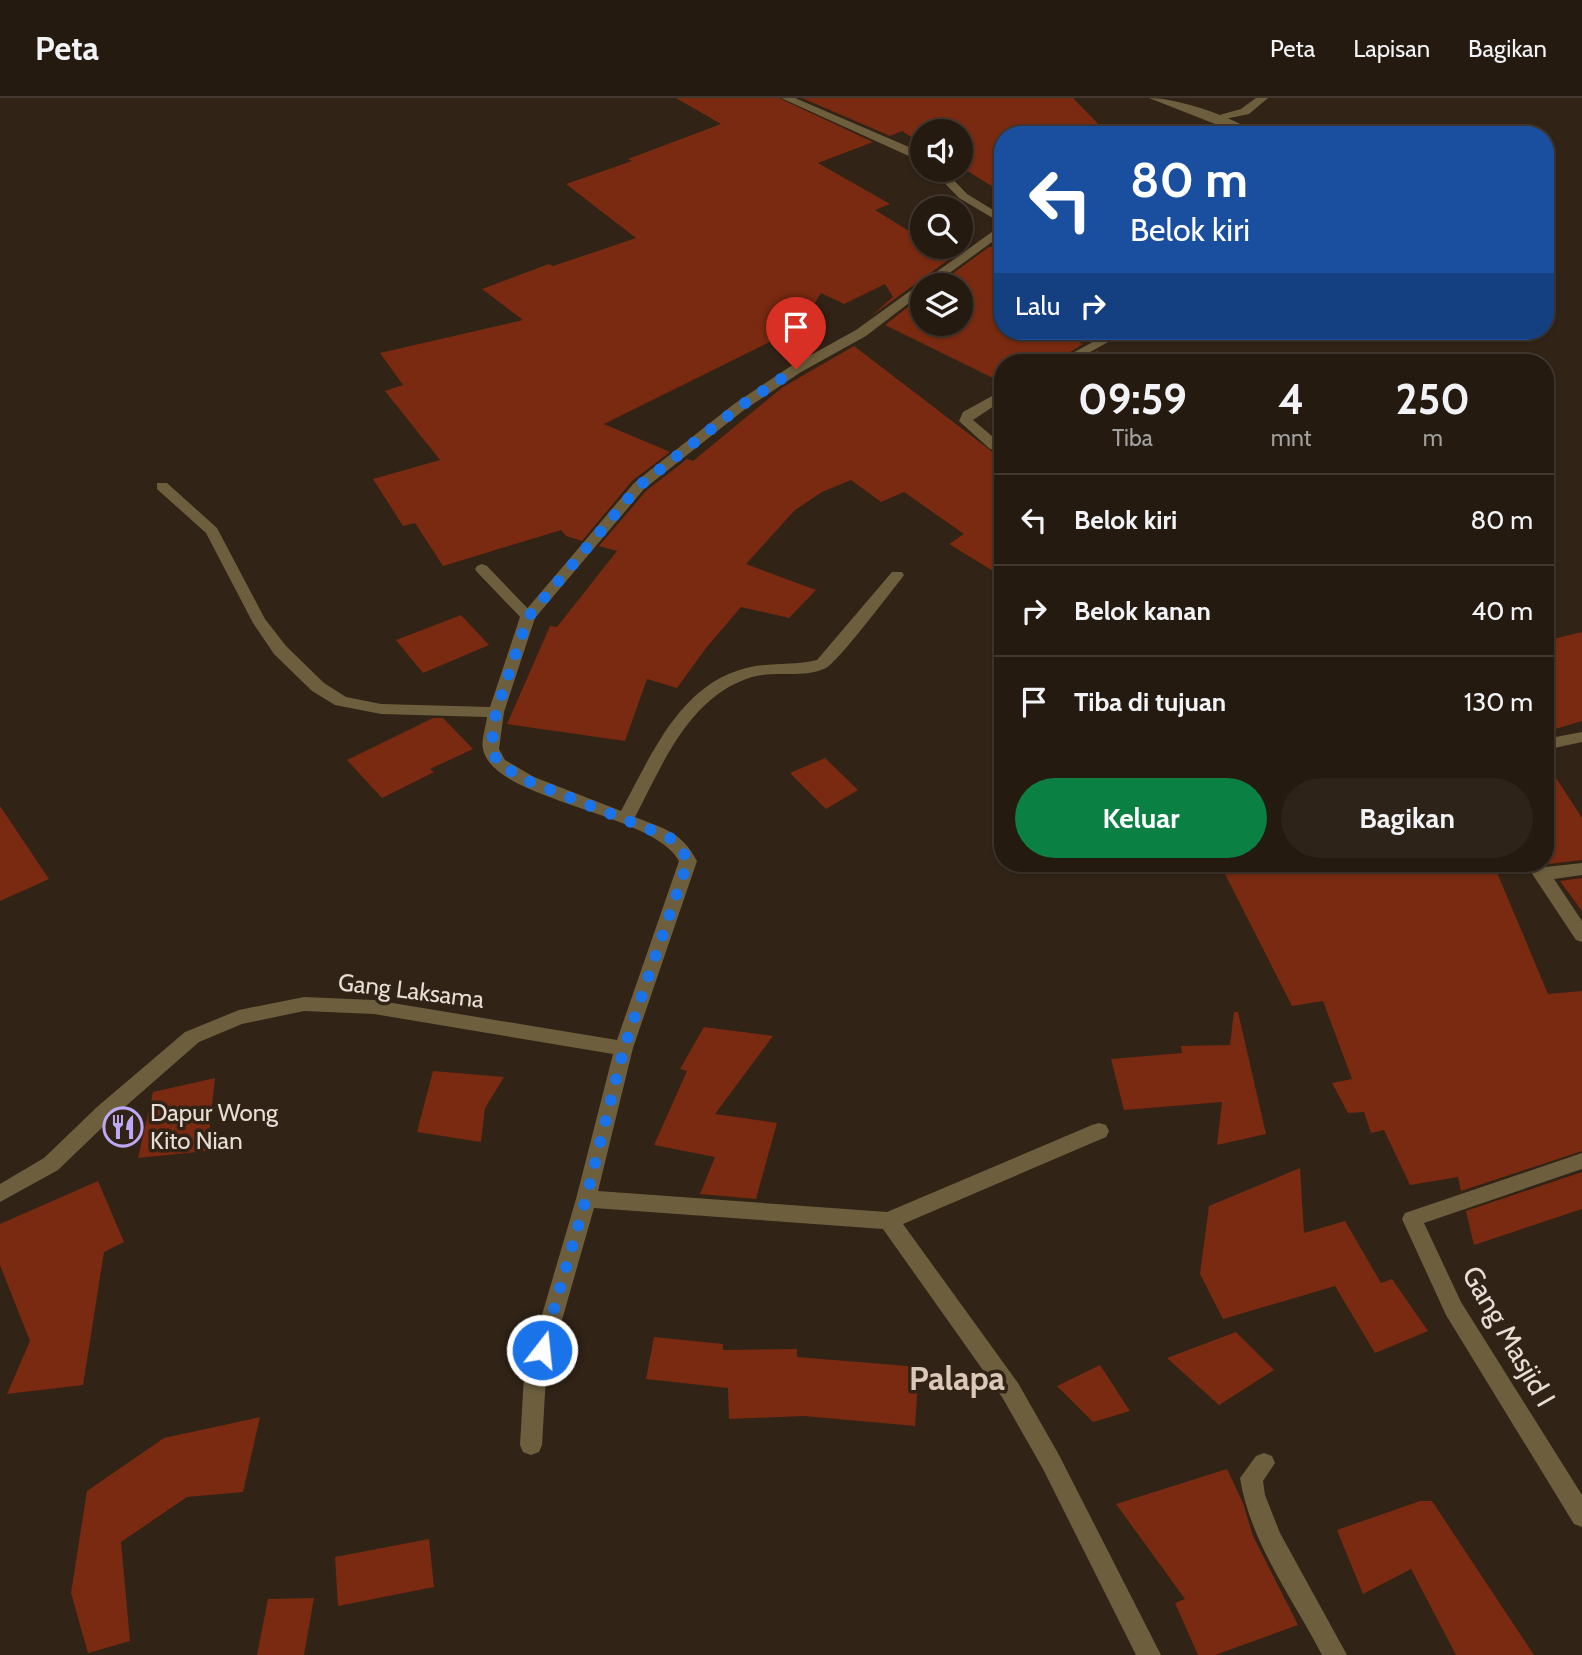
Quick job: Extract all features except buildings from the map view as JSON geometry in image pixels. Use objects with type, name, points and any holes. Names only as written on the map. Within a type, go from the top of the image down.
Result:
[{"type":"street","points":[[786,98],[910,152]]},
{"type":"street","points":[[1154,98],[1170,101],[1233,126]]},
{"type":"street","points":[[1215,118],[1245,111],[1264,98]]},
{"type":"street","points":[[950,182],[963,196],[994,215]]},
{"type":"street","points":[[942,273],[994,235]]},
{"type":"street","points":[[531,1446],[535,1376],[586,1199],[624,1048],[688,861],[681,848],[669,837],[528,781],[499,764],[491,749],[496,712],[528,617],[639,486],[739,407],[796,369],[861,333],[910,296]]},
{"type":"street","points":[[1078,354],[1105,340]]},
{"type":"street","points":[[994,399],[968,415],[966,421],[994,445]]},
{"type":"street","points":[[162,486],[212,531],[258,620],[280,650],[318,687],[341,701],[381,709],[496,712]]},
{"type":"street","points":[[482,569],[528,617]]},
{"type":"street","points":[[625,819],[653,771],[671,732],[698,700],[744,674],[765,669],[810,668],[822,664],[897,575]]},
{"type":"street","points":[[1554,743],[1582,737]]},
{"type":"street","points":[[1554,868],[1582,869]]},
{"type":"street","points":[[1540,872],[1582,935]]},
{"type":"street","name":"Gang Laksama","points":[[0,1194],[51,1164],[104,1113],[192,1037],[239,1017],[304,1004],[374,1007],[624,1048]]},
{"type":"street","points":[[586,1199],[889,1221],[958,1189],[1098,1131]]},
{"type":"street","name":"Gang Masjid I","points":[[1582,1161],[1412,1219],[1453,1308],[1582,1516]]},
{"type":"street","points":[[889,1221],[1010,1390],[1051,1462],[1149,1655]]},
{"type":"street","points":[[1264,1463],[1251,1478],[1251,1492],[1272,1538],[1335,1655]]},
{"type":"place","name":"Dapur Wong Kito Nian","points":[[123,1127]]},
{"type":"district","name":"Palapa","points":[[957,1378]]},
{"type":"route","points":[[542,1350],[586,1199],[624,1048],[688,861],[681,848],[669,837],[528,781],[499,764],[491,749],[496,712],[528,617],[639,486],[739,407],[796,369]]}]
